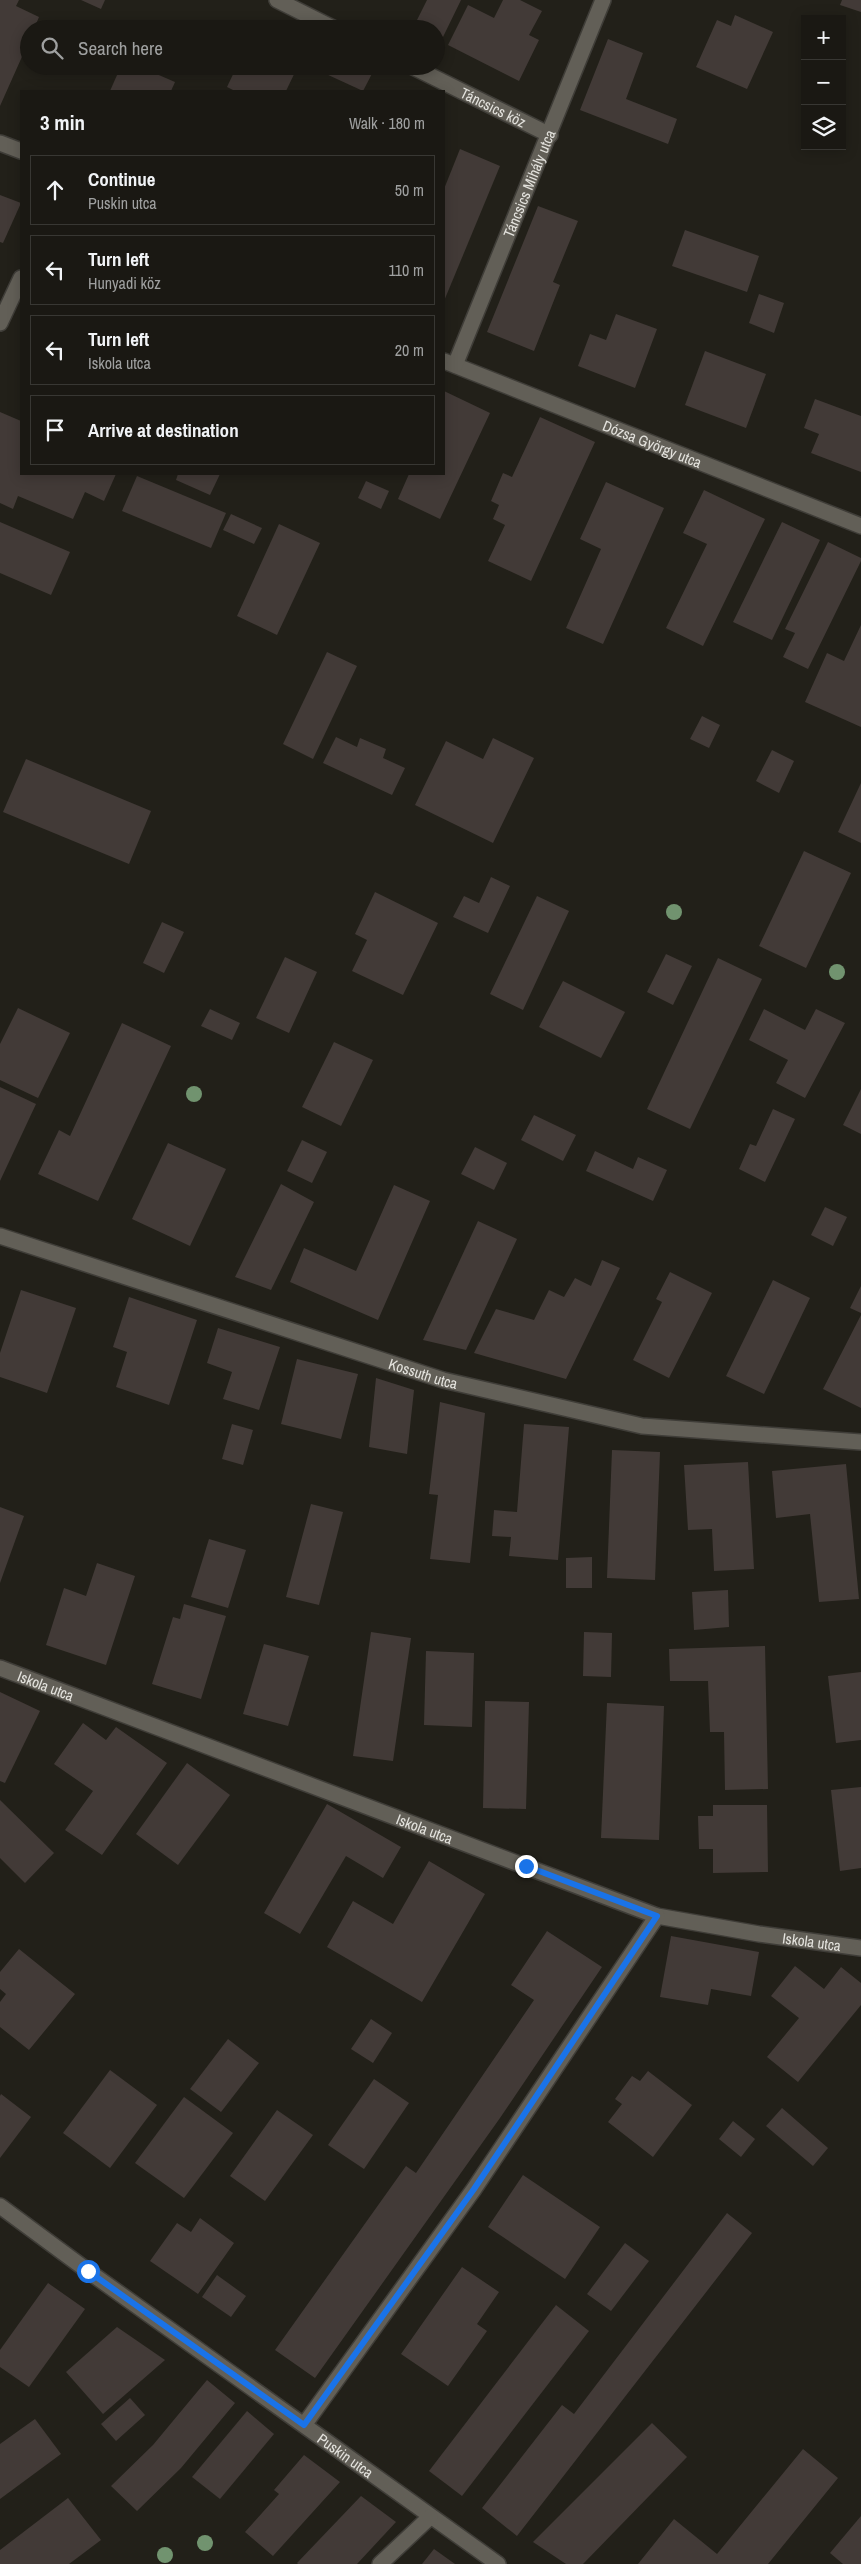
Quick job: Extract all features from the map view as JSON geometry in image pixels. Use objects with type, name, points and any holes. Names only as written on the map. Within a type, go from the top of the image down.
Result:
[{"type":"street","points":[[277,0],[317,20]]},
{"type":"street","name":"Táncsics Mihály utca","points":[[449,363],[550,135],[604,0]]},
{"type":"street","name":"Táncsics köz","points":[[429,75],[550,135]]},
{"type":"street","points":[[0,143],[20,151]]},
{"type":"street","points":[[0,322],[20,280]]},
{"type":"street","name":"Dózsa György utca","points":[[449,363],[861,526]]},
{"type":"street","name":"Kossuth utca","points":[[0,1236],[443,1380],[642,1426],[861,1442]]},
{"type":"street","name":"Iskola utca","points":[[0,1668],[657,1916],[759,1934],[861,1948]]},
{"type":"street","points":[[304,2425],[474,2189],[657,1916]]},
{"type":"street","name":"Puskin utca","points":[[0,2206],[430,2517],[498,2564]]},
{"type":"street","points":[[380,2564],[430,2517]]},
{"type":"building","points":[[0,0],[19,0],[16,6],[39,17],[38,20],[20,20],[20,61],[0,106]]},
{"type":"building","points":[[81,0],[105,0],[101,9]]},
{"type":"building","points":[[427,0],[461,0],[445,33],[445,20],[417,20]]},
{"type":"building","points":[[503,0],[520,0],[542,11],[529,35],[539,40],[519,81],[448,45],[468,5],[494,18]]},
{"type":"building","points":[[842,0],[861,0],[861,12],[840,5]]},
{"type":"building","points":[[735,15],[773,32],[747,89],[696,67],[717,20],[731,26]]},
{"type":"building","points":[[608,39],[643,53],[626,99],[677,119],[668,144],[580,110]]},
{"type":"building","points":[[117,75],[159,75],[175,82],[171,90],[110,90]]},
{"type":"building","points":[[233,75],[294,75],[286,90],[233,90],[227,87]]},
{"type":"building","points":[[328,75],[371,75],[364,90]]},
{"type":"building","points":[[460,149],[500,166],[445,299],[445,186]]},
{"type":"building","points":[[0,195],[20,203],[20,205],[3,243],[0,242]]},
{"type":"building","points":[[538,206],[578,221],[553,282],[560,285],[534,351],[487,332]]},
{"type":"building","points":[[685,230],[759,256],[747,292],[672,266]]},
{"type":"building","points":[[759,294],[784,303],[774,333],[749,323]]},
{"type":"building","points":[[616,314],[657,329],[635,388],[578,366],[590,334],[606,340]]},
{"type":"building","points":[[705,351],[766,374],[746,428],[685,405]]},
{"type":"building","points":[[445,391],[490,413],[440,519],[398,499],[409,475],[445,475]]},
{"type":"building","points":[[815,399],[861,416],[861,472],[811,453],[819,434],[804,428]]},
{"type":"building","points":[[0,412],[20,421],[20,475],[116,475],[104,501],[85,492],[73,519],[18,496],[13,509],[0,503]]},
{"type":"building","points":[[540,417],[595,442],[531,581],[488,561],[505,525],[493,519],[499,505],[491,501],[503,473],[512,477]]},
{"type":"building","points":[[178,475],[220,475],[210,495],[176,480]]},
{"type":"building","points":[[137,476],[226,513],[211,548],[122,511]]},
{"type":"building","points":[[366,481],[389,491],[381,509],[358,498]]},
{"type":"building","points":[[606,482],[664,508],[603,644],[566,628],[601,549],[580,539]]},
{"type":"building","points":[[704,490],[765,519],[703,646],[666,628],[707,544],[683,533]]},
{"type":"building","points":[[231,514],[262,528],[254,544],[223,530]]},
{"type":"building","points":[[0,522],[70,552],[51,595],[0,573]]},
{"type":"building","points":[[782,522],[820,540],[772,640],[733,622]]},
{"type":"building","points":[[279,524],[320,543],[277,635],[237,616]]},
{"type":"building","points":[[828,542],[861,558],[861,561],[808,669],[783,657],[795,633],[785,629]]},
{"type":"building","points":[[861,625],[861,727],[805,702],[827,653],[844,661]]},
{"type":"building","points":[[327,652],[357,666],[313,759],[283,744]]},
{"type":"building","points":[[702,716],[720,725],[709,748],[690,739]]},
{"type":"building","points":[[336,737],[357,747],[360,738],[386,749],[383,758],[405,768],[392,795],[323,763]]},
{"type":"building","points":[[493,738],[534,758],[493,843],[415,805],[446,741],[483,759]]},
{"type":"building","points":[[772,750],[794,761],[779,793],[756,781]]},
{"type":"building","points":[[26,759],[151,811],[129,864],[3,812]]},
{"type":"building","points":[[861,783],[861,843],[838,832]]},
{"type":"building","points":[[804,851],[851,873],[806,968],[759,946]]},
{"type":"building","points":[[491,877],[510,886],[488,933],[453,917],[464,896],[479,903]]},
{"type":"building","points":[[375,892],[438,923],[403,995],[352,971],[367,940],[355,934]]},
{"type":"building","points":[[537,896],[569,911],[523,1010],[490,994]]},
{"type":"building","points":[[162,922],[184,932],[164,973],[143,963]]},
{"type":"building","points":[[666,954],[692,966],[673,1005],[647,992]]},
{"type":"building","points":[[285,957],[317,972],[289,1033],[256,1018]]},
{"type":"building","points":[[718,958],[762,979],[690,1129],[647,1109]]},
{"type":"building","points":[[563,981],[625,1012],[601,1058],[539,1027]]},
{"type":"building","points":[[18,1008],[70,1033],[38,1098],[0,1080],[0,1044]]},
{"type":"building","points":[[210,1009],[240,1023],[232,1040],[201,1026]]},
{"type":"building","points":[[764,1009],[805,1030],[816,1009],[845,1023],[805,1098],[776,1083],[788,1060],[749,1040]]},
{"type":"building","points":[[122,1023],[171,1046],[98,1201],[38,1174],[59,1130],[70,1136]]},
{"type":"building","points":[[334,1042],[373,1060],[341,1126],[302,1107]]},
{"type":"building","points":[[0,1087],[36,1104],[0,1181]]},
{"type":"building","points":[[861,1089],[861,1134],[843,1125]]},
{"type":"building","points":[[773,1109],[795,1119],[765,1182],[739,1169],[750,1144],[756,1146]]},
{"type":"building","points":[[534,1115],[576,1135],[563,1161],[521,1140]]},
{"type":"building","points":[[302,1140],[327,1152],[312,1183],[287,1171]]},
{"type":"building","points":[[168,1143],[226,1169],[190,1246],[132,1219]]},
{"type":"building","points":[[475,1147],[507,1163],[494,1190],[461,1174]]},
{"type":"building","points":[[595,1151],[633,1169],[638,1157],[667,1170],[653,1201],[586,1171]]},
{"type":"building","points":[[281,1184],[314,1202],[271,1290],[235,1277]]},
{"type":"building","points":[[394,1185],[430,1201],[378,1320],[290,1282],[304,1248],[356,1271]]},
{"type":"building","points":[[825,1207],[847,1217],[833,1246],[811,1235]]},
{"type":"building","points":[[478,1221],[517,1239],[466,1350],[423,1340]]},
{"type":"building","points":[[602,1260],[620,1268],[566,1379],[474,1353],[496,1309],[534,1320],[549,1290],[564,1297],[575,1278],[591,1286]]},
{"type":"building","points":[[670,1272],[712,1293],[669,1378],[633,1360],[662,1302],[656,1299]]},
{"type":"building","points":[[773,1280],[810,1298],[764,1394],[726,1376]]},
{"type":"building","points":[[861,1286],[861,1313],[850,1308]]},
{"type":"building","points":[[21,1290],[76,1308],[47,1393],[0,1377],[0,1353]]},
{"type":"building","points":[[129,1297],[197,1320],[169,1405],[116,1387],[127,1352],[113,1347]]},
{"type":"building","points":[[861,1315],[861,1408],[823,1389]]},
{"type":"building","points":[[218,1328],[280,1347],[259,1410],[223,1399],[232,1372],[207,1363]]},
{"type":"building","points":[[297,1359],[358,1374],[341,1439],[281,1424]]},
{"type":"building","points":[[376,1378],[414,1390],[407,1454],[369,1447]]},
{"type":"building","points":[[440,1402],[485,1413],[470,1563],[430,1559],[438,1495],[429,1494]]},
{"type":"building","points":[[232,1424],[253,1430],[243,1465],[222,1459]]},
{"type":"building","points":[[524,1424],[569,1427],[558,1560],[509,1556],[511,1537],[492,1536],[494,1510],[517,1512]]},
{"type":"building","points":[[612,1450],[660,1452],[655,1580],[607,1578]]},
{"type":"building","points":[[748,1462],[754,1569],[714,1571],[712,1529],[688,1530],[684,1465]]},
{"type":"building","points":[[846,1464],[859,1599],[819,1602],[810,1514],[776,1518],[772,1471]]},
{"type":"building","points":[[311,1504],[343,1512],[319,1605],[286,1597]]},
{"type":"building","points":[[0,1507],[24,1516],[0,1583]]},
{"type":"building","points":[[209,1539],[246,1550],[228,1608],[191,1597]]},
{"type":"building","points":[[592,1557],[592,1588],[566,1588],[566,1558]]},
{"type":"building","points":[[97,1563],[135,1576],[106,1665],[46,1645],[64,1588],[86,1596]]},
{"type":"building","points":[[728,1590],[729,1627],[694,1630],[692,1592]]},
{"type":"building","points":[[184,1604],[226,1616],[201,1699],[152,1684],[173,1617],[180,1619]]},
{"type":"building","points":[[371,1632],[411,1638],[393,1761],[353,1756]]},
{"type":"building","points":[[584,1632],[612,1633],[611,1677],[583,1676]]},
{"type":"building","points":[[264,1644],[309,1656],[288,1726],[243,1714]]},
{"type":"building","points":[[765,1646],[768,1789],[725,1790],[724,1732],[710,1732],[708,1681],[670,1681],[669,1649]]},
{"type":"building","points":[[426,1651],[474,1653],[472,1727],[424,1725]]},
{"type":"building","points":[[861,1672],[861,1740],[836,1743],[828,1676]]},
{"type":"building","points":[[0,1692],[40,1711],[5,1783],[0,1781]]},
{"type":"building","points":[[485,1701],[529,1702],[526,1809],[483,1808]]},
{"type":"building","points":[[607,1703],[664,1706],[659,1840],[601,1838]]},
{"type":"building","points":[[83,1723],[106,1740],[116,1727],[167,1763],[102,1855],[65,1830],[93,1791],[54,1764]]},
{"type":"building","points":[[187,1763],[230,1795],[178,1865],[136,1834]]},
{"type":"building","points":[[861,1787],[861,1868],[840,1871],[831,1790]]},
{"type":"building","points":[[0,1800],[54,1853],[25,1883],[0,1858]]},
{"type":"building","points":[[327,1804],[401,1847],[383,1878],[346,1856],[300,1934],[264,1913]]},
{"type":"building","points":[[713,1805],[767,1805],[768,1872],[713,1873],[713,1849],[699,1849],[698,1816],[713,1816]]},
{"type":"building","points":[[429,1861],[485,1894],[422,2002],[327,1947],[353,1901],[393,1924]]},
{"type":"building","points":[[547,1931],[602,1967],[500,2118],[315,2378],[275,2350],[406,2166],[416,2173],[534,2000],[511,1985]]},
{"type":"building","points":[[671,1936],[759,1952],[751,1996],[711,1989],[708,2005],[660,1997]]},
{"type":"building","points":[[19,1949],[75,1994],[29,2050],[0,2027],[0,2002],[6,1994],[0,1989],[0,1972]]},
{"type":"building","points":[[795,1966],[824,1989],[841,1967],[861,1983],[861,2005],[798,2082],[767,2057],[799,2018],[771,1996]]},
{"type":"building","points":[[371,2019],[392,2033],[373,2063],[351,2049]]},
{"type":"building","points":[[228,2039],[259,2063],[221,2112],[190,2089]]},
{"type":"building","points":[[110,2070],[157,2105],[110,2168],[63,2133]]},
{"type":"building","points":[[648,2071],[692,2105],[653,2157],[608,2122],[622,2104],[615,2099],[632,2076],[640,2081]]},
{"type":"building","points":[[374,2079],[409,2103],[364,2169],[328,2145]]},
{"type":"building","points":[[1,2094],[31,2117],[0,2158],[0,2096]]},
{"type":"building","points":[[184,2097],[233,2133],[184,2198],[135,2163]]},
{"type":"building","points":[[782,2108],[828,2148],[813,2166],[766,2126]]},
{"type":"building","points":[[277,2110],[313,2135],[265,2201],[230,2176]]},
{"type":"building","points":[[733,2121],[755,2139],[741,2157],[719,2139]]},
{"type":"building","points":[[523,2175],[600,2227],[565,2279],[488,2227]]},
{"type":"building","points":[[727,2213],[752,2233],[517,2536],[482,2508],[562,2405],[574,2414]]},
{"type":"building","points":[[200,2218],[234,2243],[198,2294],[150,2261],[177,2223],[191,2232]]},
{"type":"building","points":[[625,2243],[649,2261],[611,2311],[587,2294]]},
{"type":"building","points":[[462,2267],[499,2292],[477,2324],[487,2331],[448,2386],[401,2354]]},
{"type":"building","points":[[217,2275],[246,2296],[231,2317],[202,2297]]},
{"type":"building","points":[[48,2283],[85,2309],[29,2387],[0,2367],[0,2350]]},
{"type":"building","points":[[556,2305],[589,2331],[462,2496],[429,2471]]},
{"type":"building","points":[[117,2327],[165,2360],[103,2414],[66,2372]]},
{"type":"building","points":[[207,2380],[235,2403],[181,2468],[137,2511],[111,2486],[153,2445]]},
{"type":"building","points":[[130,2398],[145,2415],[116,2441],[101,2424]]},
{"type":"building","points":[[247,2411],[274,2434],[220,2499],[192,2477]]},
{"type":"building","points":[[35,2419],[61,2454],[0,2499],[0,2444]]},
{"type":"building","points":[[652,2423],[687,2457],[583,2564],[566,2564],[533,2542]]},
{"type":"building","points":[[803,2449],[838,2478],[768,2564],[638,2564],[674,2519],[717,2554]]},
{"type":"building","points":[[304,2455],[340,2482],[273,2556],[245,2532],[279,2494],[274,2490]]},
{"type":"building","points":[[361,2496],[396,2522],[357,2564],[298,2564],[297,2563]]},
{"type":"building","points":[[68,2498],[101,2540],[69,2564],[0,2564],[0,2550]]},
{"type":"building","points":[[861,2516],[861,2564],[843,2564],[830,2553]]},
{"type":"building","points":[[434,2549],[455,2564],[422,2564]]},
{"type":"route","points":[[88,2271],[304,2425],[474,2189],[657,1916],[526,1866]]}]
